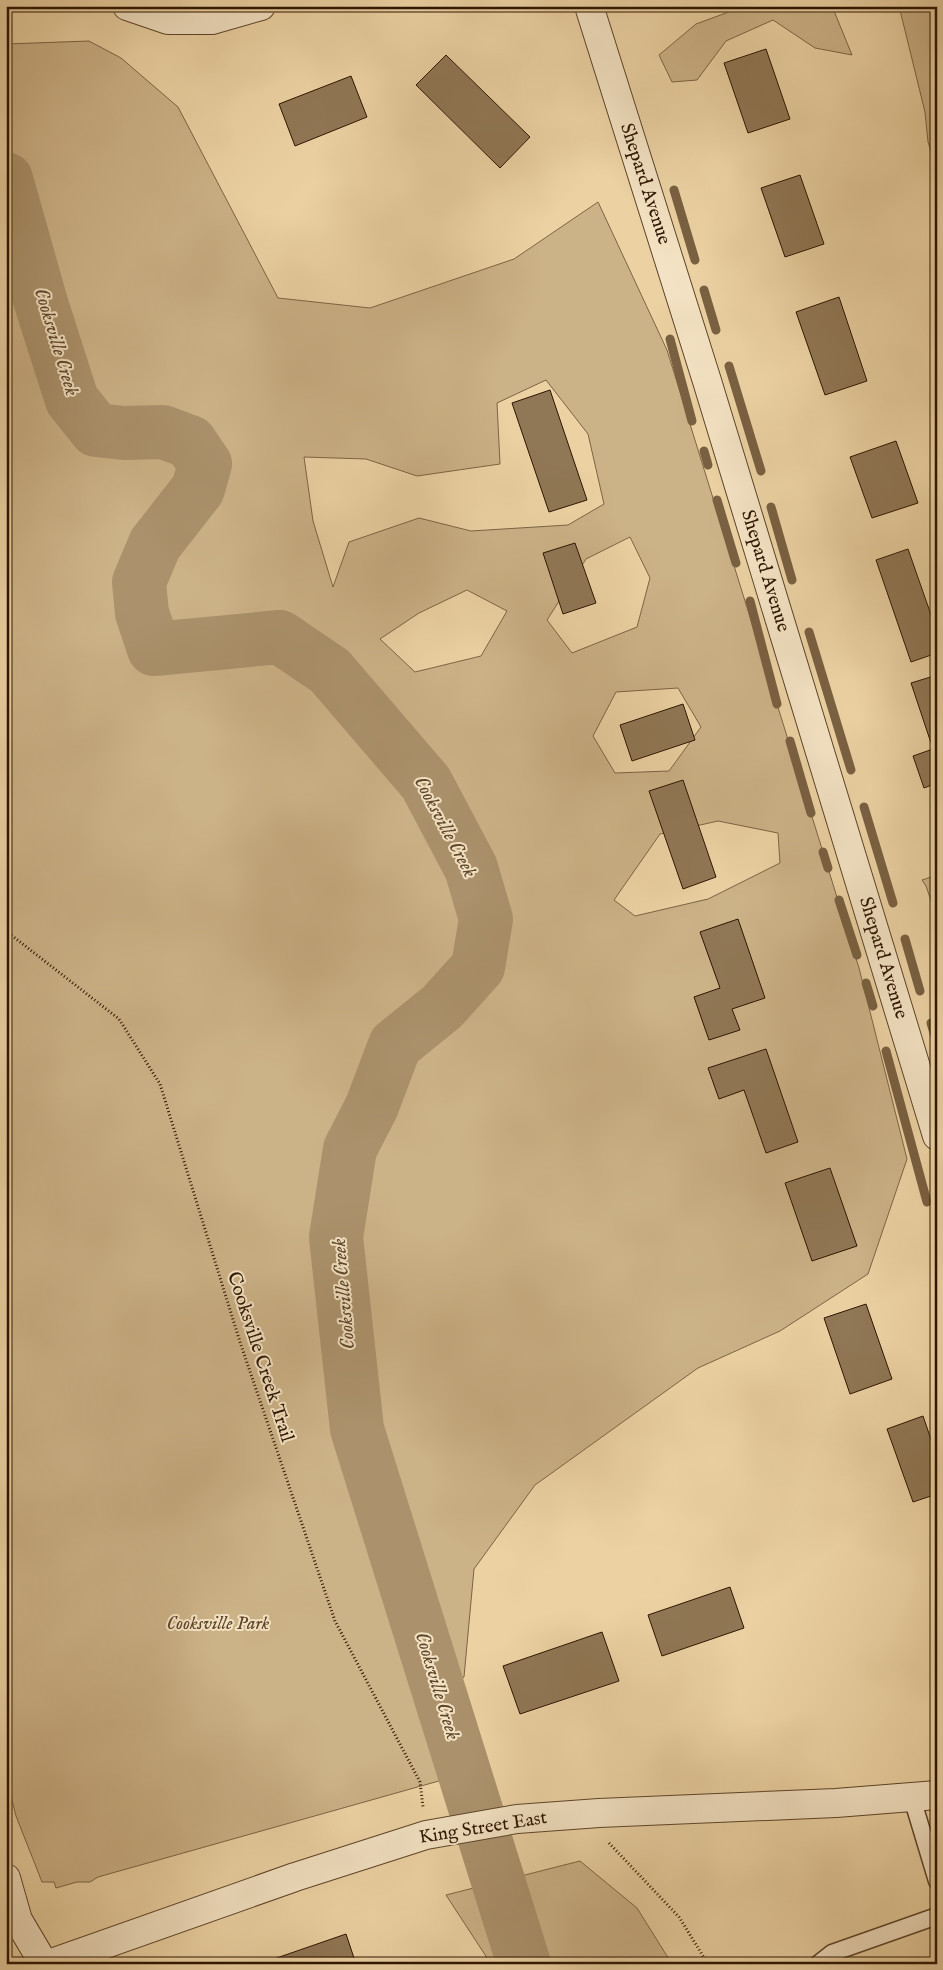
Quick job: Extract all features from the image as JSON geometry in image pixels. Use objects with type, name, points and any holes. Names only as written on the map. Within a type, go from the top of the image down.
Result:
[{"type":"street","points":[[127,6],[168,20],[212,20],[261,6]]},
{"type":"street","name":"Shepard Avenue","points":[[589,6],[713,400],[937,1136]]},
{"type":"street","name":"King Street East","points":[[49,1964],[286,1881],[426,1835],[517,1819],[599,1813],[827,1804],[924,1796]]},
{"type":"street","points":[[6,1878],[18,1920],[44,1964]]},
{"type":"lane","points":[[924,1796],[937,1881]]},
{"type":"lane","points":[[818,1964],[832,1954],[937,1916]]},
{"type":"path","name":"Cooksville Creek Trail","points":[[6,931],[119,1020],[160,1084],[240,1342],[335,1621],[420,1782],[426,1835]]},
{"type":"path","points":[[599,1813],[604,1837],[679,1917],[708,1964]]},
{"type":"green space","points":[[745,6],[832,6],[852,55],[815,48],[773,20],[726,41],[697,80],[672,82],[659,55],[696,24]]},
{"type":"green space","points":[[899,6],[937,6],[937,170],[928,142],[925,112]]},
{"type":"green space","name":"Cooksville Park","points":[[89,41],[121,58],[178,107],[278,298],[370,308],[514,259],[598,202],[667,350],[859,968],[907,1159],[868,1274],[780,1331],[698,1368],[535,1485],[474,1569],[464,1677],[458,1681],[485,1768],[98,1877],[90,1882],[77,1882],[56,1888],[54,1882],[42,1882],[16,1816],[6,1776],[6,44]],"holes":[[[546,380],[588,434],[604,504],[568,525],[471,531],[419,518],[349,542],[333,587],[313,521],[304,457],[366,459],[417,476],[500,464],[497,403]],[[630,537],[650,578],[637,627],[572,653],[547,620],[586,559]],[[467,590],[507,611],[481,656],[415,672],[380,639],[419,613]],[[678,688],[701,727],[669,771],[615,773],[593,736],[616,692]],[[718,821],[778,833],[780,863],[708,899],[635,916],[614,900],[660,834]]]},
{"type":"green space","points":[[937,875],[937,918],[926,886],[922,880]]},
{"type":"green space","points":[[580,1861],[637,1908],[672,1964],[491,1964],[446,1895]]},
{"type":"building","points":[[766,49],[790,119],[748,133],[724,63]]},
{"type":"building","points":[[446,55],[530,137],[500,168],[416,85]]},
{"type":"building","points":[[351,76],[367,117],[295,146],[279,104]]},
{"type":"building","points":[[800,175],[824,244],[785,257],[761,188]]},
{"type":"building","points":[[839,297],[867,381],[825,395],[796,312]]},
{"type":"building","points":[[550,390],[587,500],[549,512],[512,403]]},
{"type":"building","points":[[896,441],[918,503],[872,518],[850,457]]},
{"type":"building","points":[[575,543],[596,603],[563,614],[543,553]]},
{"type":"building","points":[[908,549],[937,632],[937,653],[911,662],[876,560]]},
{"type":"building","points":[[937,675],[937,783],[924,788],[913,756],[933,749],[911,683]]},
{"type":"building","points":[[683,704],[695,740],[632,761],[620,725]]},
{"type":"building","points":[[683,780],[716,877],[683,889],[649,791]]},
{"type":"building","points":[[738,919],[765,998],[732,1009],[740,1030],[709,1040],[694,997],[720,988],[700,932]]},
{"type":"building","points":[[766,1049],[798,1142],[766,1153],[744,1090],[719,1099],[708,1068]]},
{"type":"building","points":[[830,1168],[857,1246],[812,1261],[785,1183]]},
{"type":"building","points":[[866,1304],[892,1379],[850,1394],[824,1318]]},
{"type":"building","points":[[923,1416],[937,1457],[937,1494],[913,1502],[887,1429]]},
{"type":"building","points":[[730,1587],[744,1628],[662,1656],[648,1615]]},
{"type":"building","points":[[602,1632],[619,1681],[520,1714],[503,1666]]},
{"type":"building","points":[[346,1934],[356,1964],[266,1964],[265,1962]]},
{"type":"waterway","name":"Cooksville Creek","points":[[6,179],[41,303],[72,400],[96,430],[124,433],[163,432],[190,442],[205,464],[198,489],[155,544],[139,582],[142,613],[154,649],[280,637],[330,671],[426,783],[471,868],[486,919],[478,967],[442,1007],[395,1045],[372,1106],[350,1149],[336,1237],[357,1429],[524,1964]]},
{"type":"waterway","points":[[674,190],[695,260]]},
{"type":"waterway","points":[[704,290],[716,330]]},
{"type":"waterway","points":[[670,339],[692,421]]},
{"type":"waterway","points":[[729,366],[761,471]]},
{"type":"waterway","points":[[704,451],[708,465]]},
{"type":"waterway","points":[[717,500],[736,563]]},
{"type":"waterway","points":[[771,507],[792,580]]},
{"type":"waterway","points":[[750,601],[777,704]]},
{"type":"waterway","points":[[809,632],[851,770]]},
{"type":"waterway","points":[[790,741],[811,813]]},
{"type":"waterway","points":[[864,807],[893,903]]},
{"type":"waterway","points":[[823,852],[828,868]]},
{"type":"waterway","points":[[839,900],[857,955]]},
{"type":"waterway","points":[[905,939],[920,991]]},
{"type":"waterway","points":[[866,983],[873,1006]]},
{"type":"waterway","points":[[931,1023],[937,1043]]},
{"type":"waterway","points":[[886,1051],[927,1202]]}]
